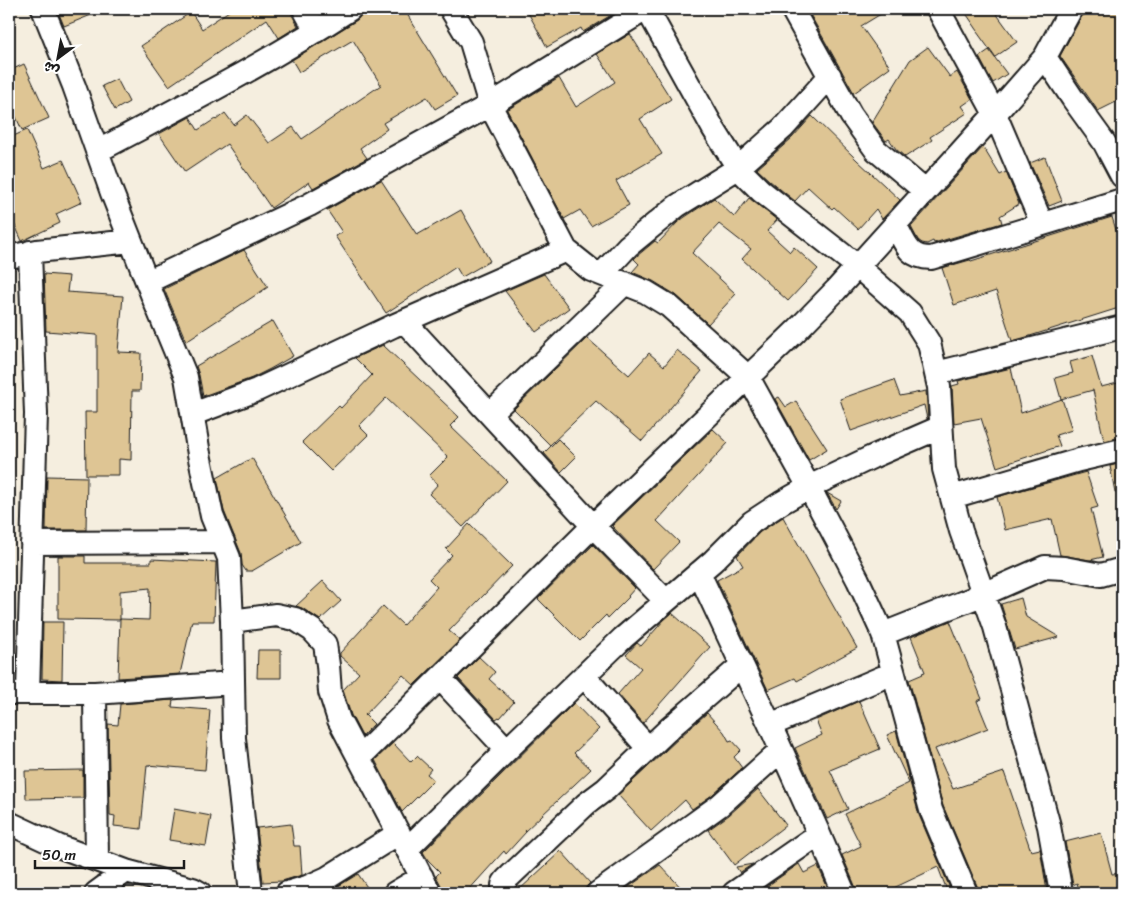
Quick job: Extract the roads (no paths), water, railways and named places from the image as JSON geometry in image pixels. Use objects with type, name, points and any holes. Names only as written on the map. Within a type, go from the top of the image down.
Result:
[{"type":"street","points":[[42,9],[74,86],[147,282],[186,377],[212,516],[229,558],[234,738],[251,893]]},
{"type":"street","points":[[304,9],[316,31]]},
{"type":"street","points":[[98,151],[192,102],[316,31],[350,9]]},
{"type":"street","points":[[451,9],[471,42],[490,105],[566,250],[591,270],[646,292],[669,306],[748,377],[858,580],[883,634],[932,810],[966,893]]},
{"type":"street","points":[[147,282],[309,204],[490,105],[646,9],[713,128],[738,168],[761,191],[857,266],[910,313],[929,343],[939,387],[944,470],[961,531],[995,627],[1049,826],[1061,893]]},
{"type":"street","points":[[792,9],[851,115],[876,150],[925,191]]},
{"type":"street","points":[[938,9],[994,114],[1042,224]]},
{"type":"street","points":[[359,758],[593,526],[796,331],[925,191],[1045,56],[1071,9]]},
{"type":"street","points":[[1045,56],[1104,142],[1122,176]]},
{"type":"street","points":[[602,274],[628,246],[677,206],[738,168],[783,128],[830,76]]},
{"type":"street","points":[[895,224],[913,254],[921,258],[930,258],[1122,200]]},
{"type":"street","points":[[132,241],[19,254],[36,414],[32,543],[18,693],[95,693],[233,684]]},
{"type":"street","points":[[193,414],[256,390],[404,321],[566,250]]},
{"type":"street","points":[[490,414],[625,283]]},
{"type":"street","points":[[404,321],[593,526],[666,602]]},
{"type":"street","points":[[936,373],[1122,327]]},
{"type":"street","points":[[287,893],[307,887],[403,841],[507,750],[623,638],[713,561],[752,522],[809,487],[941,427]]},
{"type":"street","points":[[952,497],[1078,460],[1122,450]]},
{"type":"street","points":[[32,543],[223,542]]},
{"type":"street","points":[[883,634],[1045,568],[1064,568],[1101,575],[1122,570]]},
{"type":"street","points":[[699,573],[770,725],[844,893]]},
{"type":"street","points":[[232,621],[276,615],[295,619],[312,630],[325,644],[330,692],[339,720],[426,885],[395,893]]},
{"type":"street","points":[[505,893],[502,887],[503,882],[586,804],[606,789],[671,727],[742,665]]},
{"type":"street","points":[[770,725],[893,673]]},
{"type":"street","points":[[584,676],[648,748]]},
{"type":"street","points":[[440,678],[507,750]]},
{"type":"street","points":[[95,693],[97,860]]},
{"type":"street","points":[[598,893],[720,805],[781,750]]},
{"type":"street","points":[[9,823],[58,846],[126,871],[193,889],[200,893]]},
{"type":"street","points":[[734,893],[819,834]]},
{"type":"street","points":[[96,893],[126,871]]}]
